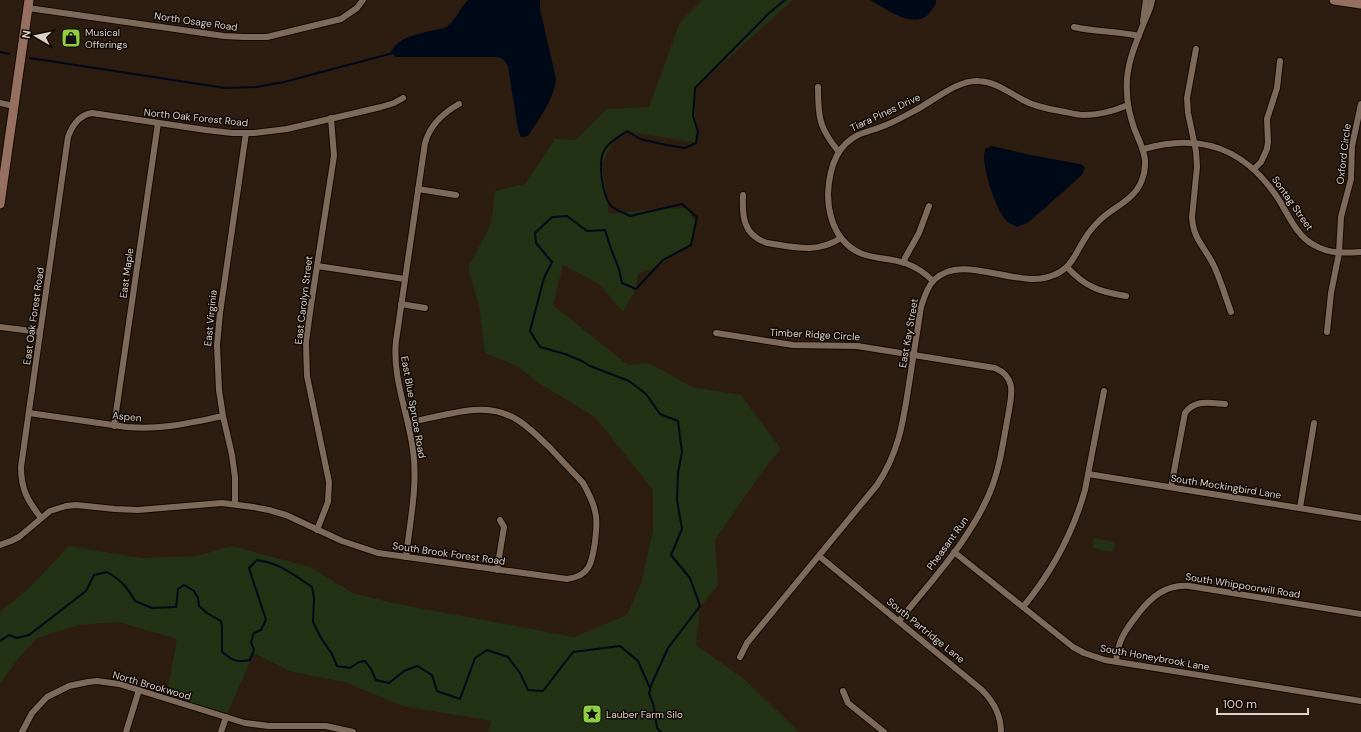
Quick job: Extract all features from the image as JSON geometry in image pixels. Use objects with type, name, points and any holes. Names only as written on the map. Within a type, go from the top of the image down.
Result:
[{"type":"main road","points":[[1334,0],[1361,4]]},
{"type":"main road","points":[[0,204],[29,4]]},
{"type":"street","name":"North Osage Road","points":[[29,4],[244,38],[266,37],[341,19],[357,8],[363,0]]},
{"type":"street","points":[[1142,27],[1146,0]]},
{"type":"street","points":[[933,281],[946,272],[961,269],[1029,280],[1037,280],[1053,276],[1073,261],[1091,229],[1110,212],[1128,200],[1139,186],[1144,171],[1144,149],[1131,118],[1128,105],[1128,67],[1152,0]]},
{"type":"street","points":[[1074,27],[1139,36]]},
{"type":"street","points":[[1196,49],[1187,98],[1197,167],[1192,217],[1193,225],[1195,235],[1214,267],[1231,312]]},
{"type":"street","points":[[1254,170],[1262,162],[1268,149],[1268,119],[1278,88],[1280,61]]},
{"type":"street","name":"Tiara Pines Drive","points":[[933,281],[917,268],[904,263],[865,256],[849,246],[841,238],[832,222],[828,200],[831,167],[838,152],[844,144],[856,136],[886,125],[914,111],[959,85],[970,82],[978,81],[997,86],[1023,100],[1045,108],[1084,115],[1106,113],[1128,105]]},
{"type":"street","points":[[818,87],[819,119],[838,152]]},
{"type":"street","name":"North Oak Forest Road","points":[[83,116],[92,113],[206,130],[246,133],[270,132],[389,105],[402,98]]},
{"type":"street","points":[[0,104],[14,106]]},
{"type":"street","name":"East Blue Spruce Road","points":[[406,557],[414,480],[413,451],[395,359],[396,341],[425,143],[428,133],[434,124],[442,116],[459,104]]},
{"type":"street","name":"Oxford Circle","points":[[1327,332],[1331,293],[1339,253],[1341,217],[1351,179],[1353,142],[1361,104]]},
{"type":"street","name":"East Oak Forest Road","points":[[41,518],[27,498],[22,484],[21,465],[68,137],[74,125],[83,116]]},
{"type":"street","name":"East Carolyn Street","points":[[318,530],[326,510],[329,488],[328,476],[307,372],[307,330],[334,156],[331,118]]},
{"type":"street","name":"East Maple","points":[[114,426],[158,123]]},
{"type":"street","name":"East Virginia","points":[[235,504],[236,486],[234,461],[223,416],[219,390],[217,345],[220,314],[246,133]]},
{"type":"street","name":"Sontag Street","points":[[1144,149],[1170,143],[1194,143],[1207,144],[1231,154],[1254,170],[1272,189],[1305,239],[1322,249],[1339,253],[1361,252]]},
{"type":"street","points":[[418,189],[456,195]]},
{"type":"street","points":[[743,194],[742,208],[745,224],[753,236],[760,241],[810,249],[827,246],[841,238]]},
{"type":"street","points":[[904,263],[905,258],[919,233],[929,206]]},
{"type":"street","points":[[317,266],[405,279]]},
{"type":"street","points":[[1067,267],[1080,280],[1089,286],[1110,293],[1126,296]]},
{"type":"street","name":"East Kay Street","points":[[740,658],[747,643],[877,485],[890,463],[902,425],[921,307],[933,281]]},
{"type":"street","points":[[402,304],[425,308]]},
{"type":"street","points":[[0,327],[40,332]]},
{"type":"street","name":"Timber Ridge Circle","points":[[716,333],[793,345],[857,346],[995,368],[1006,375]]},
{"type":"street","name":"Pheasant Run","points":[[899,621],[964,540],[978,517],[990,492],[1002,452],[1011,391],[1009,380],[1006,375]]},
{"type":"street","points":[[1023,608],[1036,592],[1066,540],[1081,503],[1104,391]]},
{"type":"street","points":[[1171,487],[1185,413],[1190,406],[1200,402],[1225,404]]},
{"type":"street","name":"South Brook Forest Road","points":[[0,545],[19,537],[41,518],[55,509],[71,505],[138,510],[210,504],[235,504],[281,513],[358,547],[378,553],[568,579],[574,579],[587,570],[592,560],[597,525],[589,492],[583,483],[531,428],[511,416],[486,410],[473,410],[408,422]]},
{"type":"street","name":"Aspen","points":[[29,413],[114,426],[142,428],[159,428],[223,416]]},
{"type":"street","points":[[1300,508],[1314,423]]},
{"type":"street","name":"South Mockingbird Lane","points":[[1088,474],[1361,518]]},
{"type":"street","points":[[497,570],[504,527],[500,520]]},
{"type":"street","name":"South Honeybrook Lane","points":[[954,552],[1073,647],[1094,657],[1361,701]]},
{"type":"street","name":"South Partridge Lane","points":[[819,556],[988,696],[994,703],[999,716],[1001,732]]},
{"type":"street","name":"South Whippoorwill Road","points":[[1116,661],[1119,644],[1124,631],[1157,593],[1176,586],[1189,586],[1361,614]]},
{"type":"street","name":"North Brookwood","points":[[22,732],[30,715],[47,697],[78,683],[97,681],[110,682],[139,690],[226,718],[258,726],[297,729],[326,726],[353,732]]},
{"type":"street","points":[[126,732],[139,690]]},
{"type":"street","points":[[843,691],[848,703],[884,732]]},
{"type":"street","points":[[221,732],[226,718]]},
{"type":"green space","points":[[702,0],[793,0],[695,88],[696,143],[627,131],[615,139],[602,164],[609,214],[687,208],[696,223],[691,245],[656,267],[638,274],[636,289],[623,312],[599,284],[563,265],[553,305],[628,365],[649,363],[692,387],[741,395],[781,449],[767,465],[715,540],[718,585],[700,607],[696,645],[744,679],[799,732],[488,732],[491,721],[403,706],[344,682],[289,671],[254,653],[227,714],[166,699],[177,639],[118,622],[78,625],[37,638],[18,659],[0,684],[0,612],[29,588],[69,546],[142,558],[197,556],[232,546],[310,567],[353,593],[393,603],[574,637],[627,615],[642,580],[653,531],[653,490],[595,417],[542,385],[515,365],[485,353],[479,305],[468,268],[491,224],[495,191],[525,184],[555,139],[576,140],[607,109],[649,107],[680,22]]},
{"type":"green space","points":[[1094,538],[1115,542],[1113,552],[1092,548]]},
{"type":"water","points":[[468,0],[540,0],[540,9],[556,79],[555,87],[549,102],[528,136],[521,137],[518,130],[508,66],[503,59],[497,57],[396,57],[391,52],[399,42],[410,36],[446,27],[453,21]]},
{"type":"water","points":[[870,0],[936,0],[935,5],[925,17],[909,19],[892,13]]},
{"type":"water","points":[[992,146],[1080,164],[1085,167],[1082,175],[1029,222],[1017,227],[1009,223],[1004,218],[992,193],[984,157],[985,149]]},
{"type":"waterway","points":[[661,732],[657,728],[654,707],[649,693],[652,683],[668,648],[700,606],[690,578],[671,555],[682,529],[677,500],[678,473],[682,452],[678,421],[660,414],[646,394],[629,381],[590,366],[565,354],[540,347],[530,331],[544,278],[552,262],[536,243],[535,233],[552,217],[567,216],[587,231],[605,230],[619,269],[622,283],[636,289],[663,260],[691,245],[697,217],[682,204],[630,216],[611,206],[603,186],[601,169],[603,154],[605,149],[615,139],[627,131],[640,139],[666,145],[685,148],[696,143],[698,131],[693,116],[695,88],[768,14],[785,0]]},
{"type":"waterway","points":[[0,52],[9,54]]},
{"type":"waterway","points":[[30,58],[225,88],[256,87],[284,82],[393,53]]},
{"type":"waterway","points":[[0,641],[9,635],[17,638],[29,635],[86,591],[94,575],[107,572],[123,584],[135,601],[152,608],[176,607],[178,589],[184,585],[194,591],[198,598],[199,606],[207,613],[221,621],[222,652],[234,660],[250,660],[254,650],[251,642],[254,633],[261,630],[266,620],[249,568],[257,560],[280,567],[312,587],[314,598],[313,622],[321,638],[332,654],[337,666],[350,668],[359,662],[365,661],[376,680],[389,683],[404,671],[417,666],[432,675],[437,691],[460,699],[475,658],[487,650],[508,657],[520,673],[528,690],[543,691],[573,652],[620,646],[638,661],[650,688]]},
{"type":"place","name":"Musical Offerings","points":[[71,38]]},
{"type":"place","name":"Lauber Farm Silo","points":[[592,714]]}]
